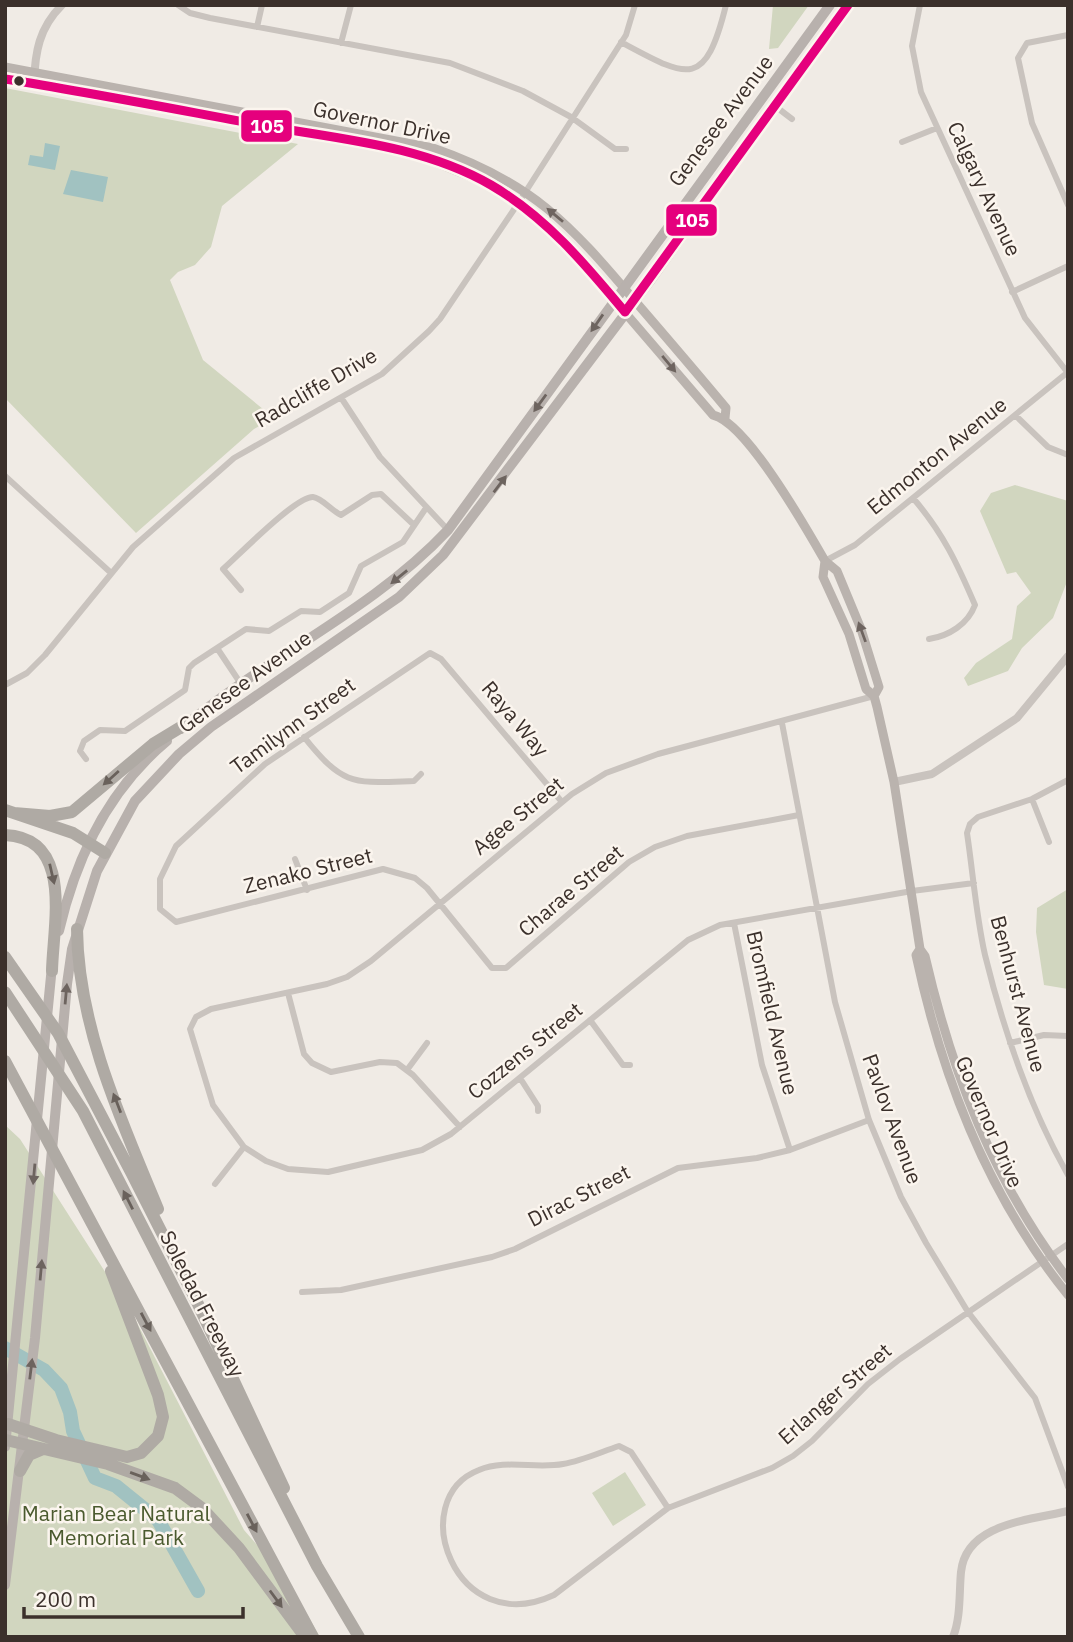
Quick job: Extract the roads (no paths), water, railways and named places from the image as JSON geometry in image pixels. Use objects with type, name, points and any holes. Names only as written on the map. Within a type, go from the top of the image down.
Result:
[{"type":"highway","points":[[10,812],[50,816],[72,812],[152,744],[187,724]]},
{"type":"highway","points":[[10,812],[73,834],[106,853]]},
{"type":"highway","points":[[5,835],[32,840],[45,852],[53,870],[52,971]]},
{"type":"highway","points":[[78,929],[81,990],[94,1037],[153,1196],[197,1302]]},
{"type":"highway","points":[[5,957],[58,1033],[197,1302],[276,1468],[317,1566]]},
{"type":"highway","name":"Soledad Freeway","points":[[5,992],[83,1111],[317,1566],[359,1637]]},
{"type":"highway","points":[[5,1061],[77,1190],[313,1637]]},
{"type":"highway","points":[[6,1440],[127,1457],[141,1453],[158,1436],[163,1417],[158,1395],[91,1218]]},
{"type":"highway","points":[[8,1424],[25,1429],[50,1447],[108,1464],[175,1489],[202,1508],[239,1548],[305,1637]]},
{"type":"highway","points":[[20,1471],[29,1455],[50,1447]]},
{"type":"main road","name":"Genesee Avenue","points":[[5,1447],[19,1327],[52,971],[68,888],[108,805],[149,756],[187,724],[384,589],[423,556],[448,530],[830,5]]},
{"type":"main road","name":"Genesee Avenue","points":[[5,1585],[35,1338],[66,984],[78,929],[106,853],[135,801],[211,727],[399,597],[443,555],[500,484],[848,5]]},
{"type":"main road","name":"Governor Drive","points":[[5,67],[433,149],[480,166],[525,192],[584,240],[726,408],[725,418]]},
{"type":"main road","name":"Governor Drive","points":[[5,79],[427,159],[489,184],[519,202],[567,245],[713,415],[725,418],[767,469],[801,518],[825,561],[837,570],[861,629],[879,687],[874,696]]},
{"type":"main road","name":"Governor Drive","points":[[825,561],[823,577],[849,634],[866,689],[874,696],[894,782],[920,949],[925,956],[945,1038],[979,1130],[1017,1205],[1068,1279]]},
{"type":"main road","points":[[242,685],[250,701]]},
{"type":"main road","name":"Governor Drive","points":[[920,949],[916,955],[924,993],[951,1084],[1009,1210],[1042,1262],[1068,1295]]},
{"type":"street","points":[[178,5],[200,16],[450,63],[523,91],[571,117],[615,149],[626,149]]},
{"type":"street","points":[[257,27],[262,5]]},
{"type":"street","points":[[341,43],[351,5]]},
{"type":"street","name":"Radcliffe Drive","points":[[5,685],[27,673],[45,655],[133,547],[233,458],[261,440],[342,399],[390,367],[440,319],[621,43],[635,5]]},
{"type":"street","points":[[621,43],[667,67],[686,72],[711,56],[726,5]]},
{"type":"street","name":"Calgary Avenue","points":[[920,5],[912,46],[914,70],[937,128],[1035,334],[1068,372]]},
{"type":"street","points":[[34,83],[39,37],[49,19],[61,6]]},
{"type":"street","points":[[1068,35],[1027,43],[1018,58],[1032,124],[1068,205]]},
{"type":"street","points":[[775,106],[792,119]]},
{"type":"street","points":[[902,142],[937,128]]},
{"type":"street","points":[[1013,292],[1068,266]]},
{"type":"street","name":"Edmonton Avenue","points":[[825,561],[855,545],[1068,372]]},
{"type":"street","points":[[342,399],[380,457],[448,530]]},
{"type":"street","points":[[1015,415],[1048,447],[1068,455]]},
{"type":"street","points":[[5,476],[110,572]]},
{"type":"street","points":[[241,590],[223,569],[261,532],[307,498],[318,499],[341,514],[372,495],[381,494],[414,524]]},
{"type":"street","points":[[913,498],[938,527],[954,555],[975,606],[971,618],[942,637],[929,639]]},
{"type":"street","points":[[86,759],[80,751],[84,741],[100,730],[125,731],[185,690],[189,668],[246,629],[269,631],[301,611],[320,612],[352,589],[361,566],[403,542],[426,509]]},
{"type":"street","points":[[217,648],[242,685]]},
{"type":"street","name":"Tamilynn Street","points":[[176,922],[160,909],[160,879],[176,846],[246,780],[304,737],[425,654],[442,659]]},
{"type":"street","points":[[894,782],[932,774],[987,732],[1017,718],[1068,656]]},
{"type":"street","name":"Raya Way","points":[[442,659],[562,802]]},
{"type":"street","name":"Agee Street","points":[[211,1009],[347,977],[372,961],[562,802],[607,773],[658,754],[782,723],[874,696]]},
{"type":"street","name":"Pavlov Avenue","points":[[782,723],[835,1002],[869,1120],[901,1197],[968,1312],[1035,1398],[1068,1487]]},
{"type":"street","points":[[304,737],[328,767],[351,780],[362,783],[414,781],[421,774]]},
{"type":"street","points":[[1049,842],[1032,799],[1068,780]]},
{"type":"street","name":"Benhurst Avenue","points":[[1032,799],[978,817],[970,824],[967,832],[985,955],[1010,1043],[1045,1134],[1068,1175]]},
{"type":"street","name":"Charae Street","points":[[439,903],[492,968],[506,968],[629,863],[655,847],[687,836],[799,815]]},
{"type":"street","points":[[295,859],[307,890]]},
{"type":"street","name":"Zenako Street","points":[[176,922],[383,869],[415,878],[439,903]]},
{"type":"street","name":"Cozzens Street","points":[[211,1009],[196,1017],[190,1030],[213,1105],[244,1147],[266,1161],[288,1169],[318,1172],[422,1150],[460,1127],[688,940],[720,925],[912,891],[974,883]]},
{"type":"street","name":"Bromfield Avenue","points":[[734,923],[762,1065],[790,1150]]},
{"type":"street","points":[[288,993],[304,1054],[312,1063],[331,1072],[380,1062],[397,1063],[407,1070],[460,1127]]},
{"type":"street","points":[[590,1020],[623,1065],[631,1065]]},
{"type":"street","points":[[1010,1043],[1044,1035],[1068,1036]]},
{"type":"street","points":[[407,1070],[427,1043]]},
{"type":"street","points":[[520,1078],[538,1105],[538,1111]]},
{"type":"street","name":"Dirac Street","points":[[302,1292],[341,1290],[492,1257],[515,1249],[678,1168],[757,1158],[790,1150],[869,1120]]},
{"type":"street","points":[[215,1184],[244,1147]]},
{"type":"street","name":"Erlanger Street","points":[[667,1507],[626,1447],[619,1446],[564,1464],[502,1465],[477,1470],[460,1483],[444,1507],[446,1551],[455,1570],[470,1587],[495,1601],[540,1602],[554,1595],[667,1507],[772,1468],[793,1456],[812,1441],[868,1384],[1068,1244]]},
{"type":"street","points":[[953,1637],[962,1567],[975,1543],[993,1530],[1068,1511]]},
{"type":"water","points":[[45,143],[60,146],[55,170],[28,165],[30,155],[43,157]]},
{"type":"water","points":[[71,170],[108,177],[103,202],[63,194]]},
{"type":"waterway","points":[[5,1348],[44,1370],[61,1388],[70,1412],[73,1431],[95,1478],[116,1486],[158,1520],[198,1591]]},
{"type":"park label","name":"Marian Bear Natural Memorial Park","points":[[116,1526]]}]
